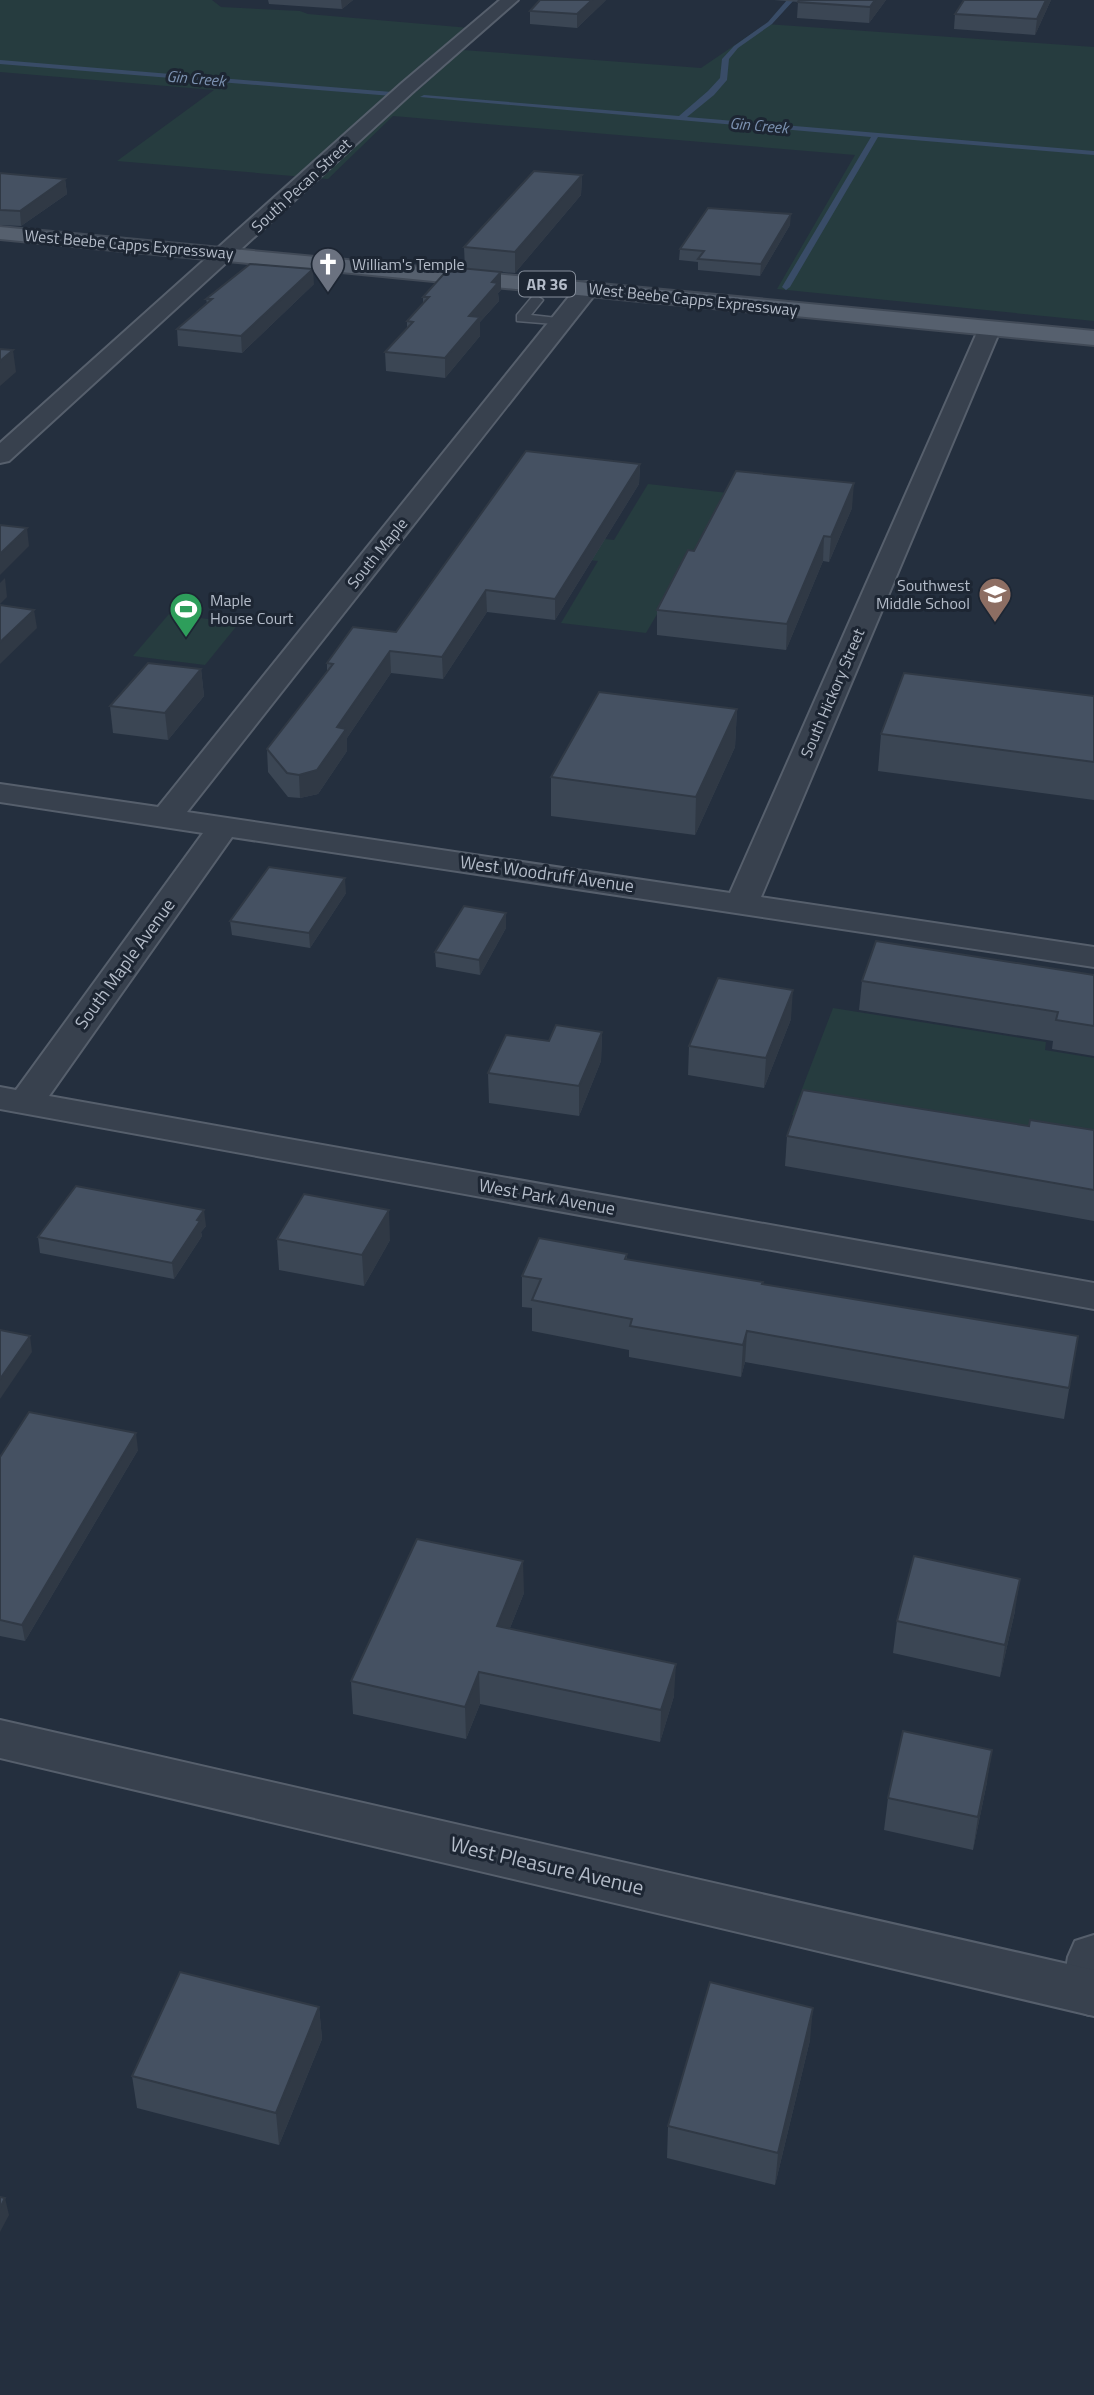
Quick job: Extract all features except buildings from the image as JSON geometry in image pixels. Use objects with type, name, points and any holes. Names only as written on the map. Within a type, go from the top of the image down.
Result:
[{"type":"main road","name":"West Beebe Capps Expressway","points":[[0,233],[1094,338]]},
{"type":"street","name":"South Pecan Street","points":[[0,456],[408,88],[510,0]]},
{"type":"street","name":"South Maple","points":[[166,818],[589,288]]},
{"type":"street","name":"South Hickory Street","points":[[742,903],[989,328]]},
{"type":"street","name":"West Woodruff Avenue","points":[[0,793],[1094,957]]},
{"type":"street","name":"South Maple Avenue","points":[[13,1100],[224,826]]},
{"type":"street","name":"West Park Avenue","points":[[13,1100],[1094,1296]]},
{"type":"street","name":"West Pleasure Avenue","points":[[0,1739],[1092,1980]]},
{"type":"lane","points":[[537,300],[522,318],[561,322]]},
{"type":"green space","points":[[0,0],[212,0],[221,7],[300,11],[308,14],[470,28],[399,90],[416,92],[463,50],[701,68],[766,24],[1094,47],[1094,321],[777,289],[855,155],[393,116],[328,179],[117,161],[214,90],[0,72]]},
{"type":"green space","points":[[648,484],[728,493],[646,633],[561,623],[598,561],[526,553],[540,532],[614,540]]},
{"type":"green space","name":"Maple House Court","points":[[169,614],[239,623],[205,665],[133,656]]},
{"type":"green space","points":[[833,1008],[1046,1042],[1045,1050],[1094,1058],[1094,1159],[1014,1153],[792,1115]]},
{"type":"waterway","points":[[681,118],[711,93],[724,78],[726,59],[736,47],[770,23],[791,0]]},
{"type":"waterway","name":"Gin Creek","points":[[0,62],[392,94]]},
{"type":"waterway","name":"Gin Creek","points":[[424,97],[876,135]]},
{"type":"waterway","points":[[786,287],[876,135]]},
{"type":"waterway","name":"Gin Creek","points":[[876,135],[1094,153]]},
{"type":"place","name":"William's Temple","points":[[328,294]]},
{"type":"place","name":"Southwest Middle School","points":[[995,624]]},
{"type":"place","name":"Maple House Court","points":[[186,639]]}]
